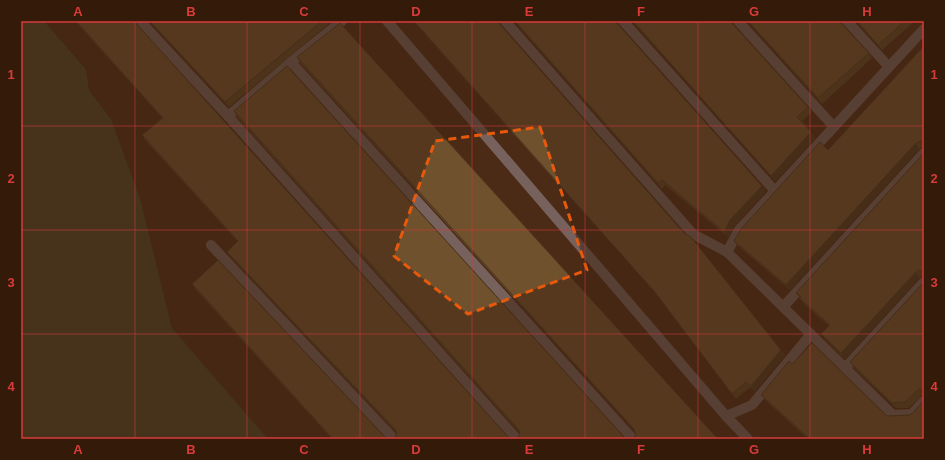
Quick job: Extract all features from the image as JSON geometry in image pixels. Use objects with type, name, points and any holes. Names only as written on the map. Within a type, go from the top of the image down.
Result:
[{"type":"lane","points":[[140,21],[228,116],[517,439]]},
{"type":"lane","points":[[228,116],[342,21]]},
{"type":"lane","points":[[387,21],[726,416],[748,439]]},
{"type":"lane","points":[[505,21],[693,234],[727,252],[893,415],[912,414],[924,401]]},
{"type":"lane","points":[[623,21],[775,191]]},
{"type":"lane","points":[[738,21],[834,127]]},
{"type":"lane","points":[[847,21],[889,67]]},
{"type":"lane","points":[[727,252],[739,230],[924,29]]},
{"type":"lane","points":[[291,62],[633,439]]},
{"type":"lane","points":[[783,307],[924,153]]},
{"type":"lane","points":[[211,246],[394,439]]},
{"type":"lane","points":[[845,368],[924,282]]},
{"type":"lane","points":[[726,416],[752,405],[811,334]]},
{"type":"highlighted area","points":[[540,127],[587,270],[468,314],[394,256],[435,141]]},
{"type":"shaded area","points":[[21,21],[44,21],[86,69],[89,90],[111,119],[140,198],[172,328],[268,439],[21,439]]},
{"type":"shaded area","points":[[44,21],[924,21],[924,439],[268,439],[172,328],[140,198],[111,119],[89,90],[86,68]]},
{"type":"building","points":[[76,21],[134,21],[511,439],[393,439],[397,433],[395,429],[227,252],[238,241],[142,135],[163,118]]},
{"type":"building","points":[[150,21],[322,21],[225,102]]},
{"type":"building","points":[[414,21],[497,21],[684,233],[691,237],[781,350],[751,386],[746,382],[732,394],[654,291]]},
{"type":"building","points":[[515,21],[615,21],[762,186],[730,220],[724,232],[662,180],[658,183]]},
{"type":"building","points":[[633,21],[730,21],[808,107],[797,117],[811,132],[771,176]]},
{"type":"building","points":[[748,21],[839,21],[869,53],[818,98]]},
{"type":"building","points":[[857,21],[905,21],[878,45]]},
{"type":"building","points":[[340,23],[718,439],[633,439],[636,435],[634,429],[297,57]]},
{"type":"building","points":[[924,46],[924,144],[921,141],[916,143],[786,285],[734,241],[741,229],[820,142],[828,150]]},
{"type":"building","points":[[287,66],[626,439],[516,439],[520,433],[518,429],[234,111]]},
{"type":"building","points":[[924,153],[924,272],[919,270],[916,272],[841,353],[821,334],[830,325],[799,298],[801,297],[796,293]]},
{"type":"building","points":[[218,260],[388,439],[333,439],[192,284]]},
{"type":"building","points":[[924,282],[924,391],[919,389],[905,402],[892,403],[850,362]]},
{"type":"building","points":[[812,343],[887,416],[909,415],[913,413],[924,400],[924,439],[810,439],[761,395],[789,361],[792,364]]}]
